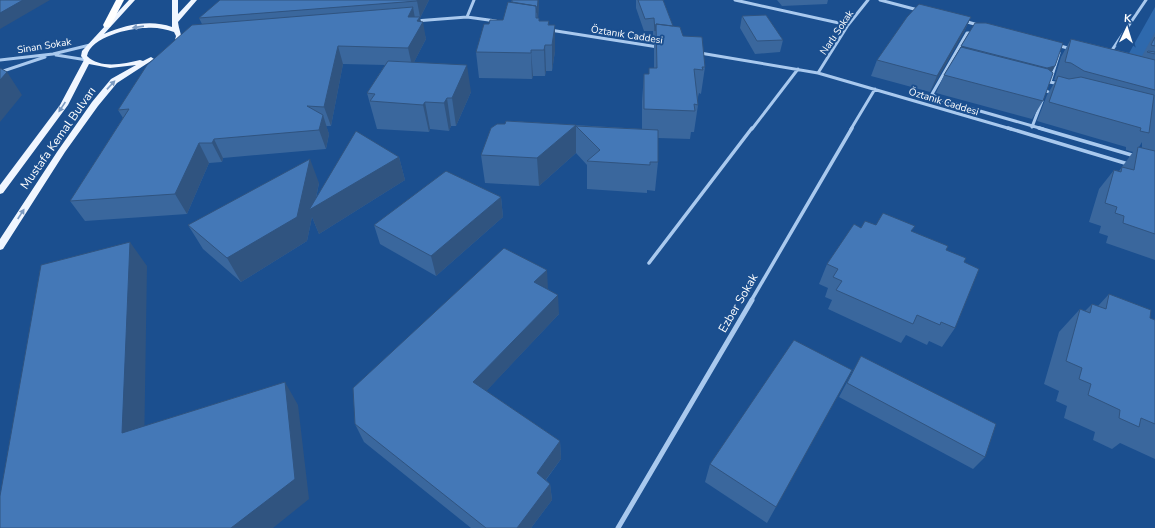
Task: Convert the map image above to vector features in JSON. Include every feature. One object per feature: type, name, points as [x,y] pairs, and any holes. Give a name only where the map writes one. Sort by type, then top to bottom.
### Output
[{"type":"highway","points":[[107,25],[120,0]]},
{"type":"main road","points":[[90,45],[107,25],[132,0]]},
{"type":"main road","points":[[175,0],[174,21],[176,31]]},
{"type":"main road","points":[[174,21],[194,0]]},
{"type":"main road","points":[[90,45],[99,38],[127,28],[157,26],[168,27],[176,31]]},
{"type":"main road","name":"Mustafa Kemal Bulvarı","points":[[0,247],[61,152],[95,104],[114,81],[181,41],[176,31]]},
{"type":"main road","name":"Mustafa Kemal Bulvarı","points":[[0,190],[64,105],[87,60],[84,56],[85,51],[90,45]]},
{"type":"main road","points":[[87,60],[94,64],[120,66],[158,56]]},
{"type":"street","points":[[467,16],[474,0]]},
{"type":"street","points":[[735,0],[848,25]]},
{"type":"street","name":"Narlı Sokak","points":[[818,73],[848,25],[868,0]]},
{"type":"street","points":[[880,0],[925,12]]},
{"type":"street","points":[[1106,58],[1146,0]]},
{"type":"street","points":[[412,22],[467,16],[498,22]]},
{"type":"street","points":[[963,21],[985,27]]},
{"type":"street","name":"Öztanık Caddesi","points":[[545,29],[664,48]]},
{"type":"street","points":[[980,33],[967,33],[932,94],[938,99],[1137,157],[1138,149]]},
{"type":"street","points":[[1053,44],[1076,50]]},
{"type":"street","name":"Sinan Sokak","points":[[0,60],[53,54],[90,45]]},
{"type":"street","points":[[1052,51],[1067,55]]},
{"type":"street","name":"Öztanık Caddesi","points":[[695,52],[798,68],[818,73],[875,88],[1133,166]]},
{"type":"street","points":[[1050,82],[1060,53]]},
{"type":"street","points":[[0,72],[53,54],[87,60]]},
{"type":"street","points":[[951,61],[959,63]]},
{"type":"street","points":[[649,263],[798,68]]},
{"type":"street","points":[[1040,85],[1042,83],[1050,82],[1064,86],[1067,88],[1068,92]]},
{"type":"street","points":[[1033,83],[1040,85],[1045,91],[1060,95],[1068,92],[1076,94]]},
{"type":"street","name":"Ezber Sokak","points":[[618,528],[875,88]]},
{"type":"street","points":[[1032,127],[1045,91]]},
{"type":"shaded area","points":[[1155,7],[1155,62],[1128,55]]},
{"type":"building","points":[[0,0],[23,0],[0,13]]},
{"type":"building","points":[[220,0],[417,0],[417,1],[199,18]]},
{"type":"building","points":[[512,0],[538,0],[537,13],[536,6],[512,2]]},
{"type":"building","points":[[638,0],[663,0],[673,26],[656,24],[655,31],[654,18],[645,19]]},
{"type":"building","points":[[508,2],[536,6],[536,18],[539,18],[539,21],[549,21],[548,25],[555,25],[552,45],[545,45],[544,50],[531,50],[531,53],[476,52],[484,24],[489,24],[490,20],[503,20]]},
{"type":"building","points":[[919,4],[971,17],[937,76],[877,60],[907,17]]},
{"type":"building","points":[[413,7],[408,17],[420,17],[417,21],[423,22],[408,48],[338,46],[324,107],[307,106],[323,115],[319,130],[214,139],[212,143],[199,143],[175,194],[70,201],[129,109],[118,110],[147,65],[192,25]]},
{"type":"building","points":[[766,15],[783,40],[757,41],[742,16]]},
{"type":"building","points":[[975,23],[986,23],[1063,43],[1055,66],[1047,68],[961,46]]},
{"type":"building","points":[[656,24],[680,27],[683,36],[702,37],[705,67],[702,67],[703,70],[694,69],[698,105],[694,104],[695,111],[644,109],[644,74],[649,74],[649,68],[657,68]]},
{"type":"building","points":[[1155,37],[1155,46],[1151,45]]},
{"type":"building","points":[[1071,39],[1155,60],[1155,90],[1084,71],[1071,63],[1065,62]]},
{"type":"building","points":[[961,47],[1048,69],[1053,73],[1043,101],[944,75]]},
{"type":"building","points":[[1147,52],[1155,52],[1155,54]]},
{"type":"building","points":[[388,61],[467,65],[452,98],[447,98],[444,103],[425,102],[423,105],[370,101],[375,94],[367,93]]},
{"type":"building","points":[[0,68],[7,72],[0,80]]},
{"type":"building","points":[[1058,76],[1069,79],[1081,77],[1154,95],[1149,133],[1140,131],[1141,128],[1049,102]]},
{"type":"building","points":[[506,121],[576,125],[537,158],[481,155],[491,128],[497,124],[505,124]]},
{"type":"building","points":[[576,126],[658,130],[658,162],[650,162],[650,165],[587,161],[600,150]]},
{"type":"building","points":[[356,131],[399,157],[309,210]]},
{"type":"building","points":[[1138,147],[1155,151],[1155,234],[1123,223],[1124,216],[1115,213],[1117,207],[1105,203],[1114,170],[1121,172],[1122,167],[1134,170]]},
{"type":"building","points":[[310,159],[297,217],[227,258],[188,225]]},
{"type":"building","points":[[446,171],[501,197],[431,256],[374,225]]},
{"type":"building","points":[[883,213],[915,226],[911,231],[948,246],[946,250],[966,258],[964,262],[979,269],[955,328],[941,322],[940,325],[917,315],[913,324],[836,290],[842,281],[833,277],[838,269],[827,264],[854,224],[861,228],[865,221],[876,225]]},
{"type":"building","points":[[130,242],[122,433],[285,382],[295,479],[231,528],[0,528],[0,496],[41,265]]},
{"type":"building","points":[[504,248],[547,270],[534,282],[558,295],[473,382],[560,441],[537,473],[550,484],[517,528],[486,528],[355,424],[353,388]]},
{"type":"building","points":[[1109,294],[1151,310],[1150,318],[1155,320],[1155,424],[1141,418],[1139,427],[1119,418],[1120,410],[1088,395],[1091,384],[1079,379],[1082,368],[1066,361],[1080,309],[1090,313],[1092,304],[1106,309]]},
{"type":"building","points":[[794,340],[852,370],[776,507],[710,464]]},
{"type":"building","points":[[861,356],[996,424],[985,457],[847,383]]}]
